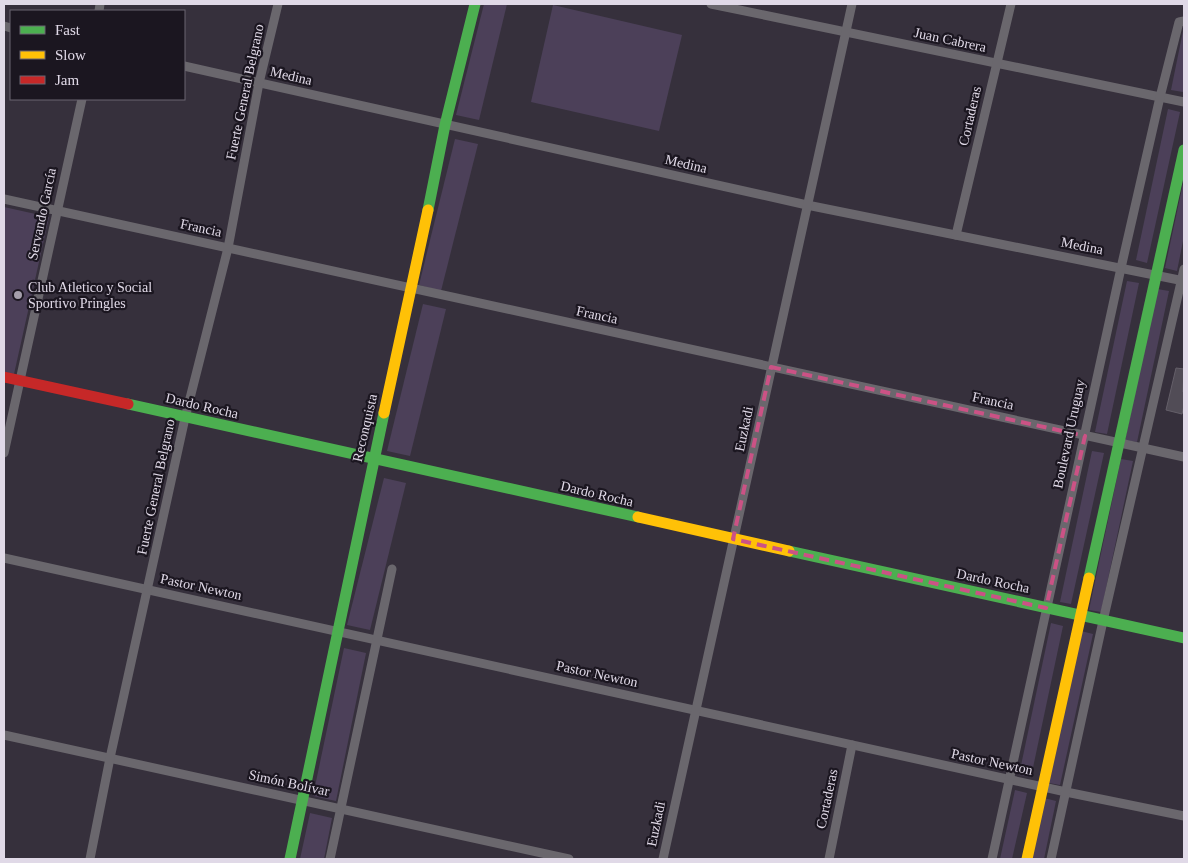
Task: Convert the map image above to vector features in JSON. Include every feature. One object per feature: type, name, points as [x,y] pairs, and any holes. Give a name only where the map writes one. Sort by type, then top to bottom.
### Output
[{"type":"street","name":"Fuerte General Belgrano","points":[[90,859],[110,758],[185,418],[228,248],[259,83],[278,4]]},
{"type":"street","name":"Reconquista","points":[[290,859],[336,631],[412,288],[445,125],[475,4]]},
{"type":"street","name":"Juan Cabrera","points":[[711,4],[1184,102]]},
{"type":"street","name":"Euzkadi","points":[[663,859],[852,4]]},
{"type":"street","name":"Cortaderas","points":[[956,235],[1011,4]]},
{"type":"street","name":"Boulevard Uruguay","points":[[992,859],[1160,97],[1179,22],[1184,21]]},
{"type":"street","name":"Medina","points":[[185,66],[807,205],[1183,280]]},
{"type":"street","name":"Servando García","points":[[4,453],[82,100]]},
{"type":"street","points":[[1027,859],[1184,150]]},
{"type":"street","name":"Francia","points":[[4,199],[1184,457]]},
{"type":"street","points":[[1050,859],[1184,269]]},
{"type":"street","name":"Dardo Rocha","points":[[4,377],[1184,638]]},
{"type":"street","name":"Pastor Newton","points":[[4,558],[1009,780],[1184,816]]},
{"type":"street","points":[[330,859],[392,569]]},
{"type":"street","name":"Simón Bolívar","points":[[4,734],[569,859]]},
{"type":"street","name":"Cortaderas","points":[[828,859],[852,745]]},
{"type":"highlighted area","points":[[771,367],[1085,436],[1046,608],[733,539]]},
{"type":"shaded area","points":[[484,4],[507,4],[479,120],[456,115]]},
{"type":"shaded area","points":[[553,5],[682,35],[659,131],[531,102]]},
{"type":"shaded area","points":[[1184,26],[1184,85],[1183,92],[1171,90]]},
{"type":"shaded area","points":[[1168,109],[1180,112],[1147,263],[1136,260]]},
{"type":"shaded area","points":[[455,139],[478,144],[441,291],[419,285]]},
{"type":"shaded area","points":[[1184,179],[1184,236],[1177,271],[1165,268]]},
{"type":"shaded area","name":"Club Atletico y Social Sportivo Pringles","points":[[4,207],[49,217],[14,374],[4,372]]},
{"type":"shaded area","points":[[1127,281],[1139,283],[1107,434],[1095,432]]},
{"type":"shaded area","points":[[1157,289],[1169,291],[1137,442],[1125,440]]},
{"type":"shaded area","points":[[423,304],[446,309],[410,456],[387,451]]},
{"type":"shaded area","points":[[1092,451],[1104,453],[1071,604],[1060,602]]},
{"type":"shaded area","points":[[1121,459],[1133,461],[1101,612],[1089,610]]},
{"type":"shaded area","points":[[384,478],[406,483],[370,630],[347,625]]},
{"type":"shaded area","points":[[1051,623],[1063,626],[1031,777],[1019,775]]},
{"type":"shaded area","points":[[1081,631],[1093,634],[1060,785],[1049,783]]},
{"type":"shaded area","points":[[344,648],[366,653],[336,801],[313,796]]},
{"type":"shaded area","points":[[1015,790],[1027,793],[1012,859],[1000,859]]},
{"type":"shaded area","points":[[1044,798],[1056,801],[1044,859],[1031,859]]},
{"type":"shaded area","points":[[310,813],[332,818],[324,859],[300,859]]},
{"type":"building","points":[[1176,368],[1184,369],[1184,406],[1182,414],[1166,410]]},
{"type":"traffic: fast","points":[[428,210],[445,125],[475,4]]},
{"type":"traffic: fast","points":[[1089,578],[1184,150]]},
{"type":"traffic: fast","points":[[128,404],[638,517]]},
{"type":"traffic: fast","points":[[290,859],[384,413]]},
{"type":"traffic: fast","points":[[789,551],[1184,638]]},
{"type":"traffic: slow","points":[[384,413],[428,210]]},
{"type":"traffic: slow","points":[[638,517],[789,551]]},
{"type":"traffic: slow","points":[[1027,859],[1089,578]]},
{"type":"traffic: jam","points":[[4,377],[128,404]]},
{"type":"place","name":"Club Atletico y Social Sportivo Pringles","points":[[18,295]]}]
